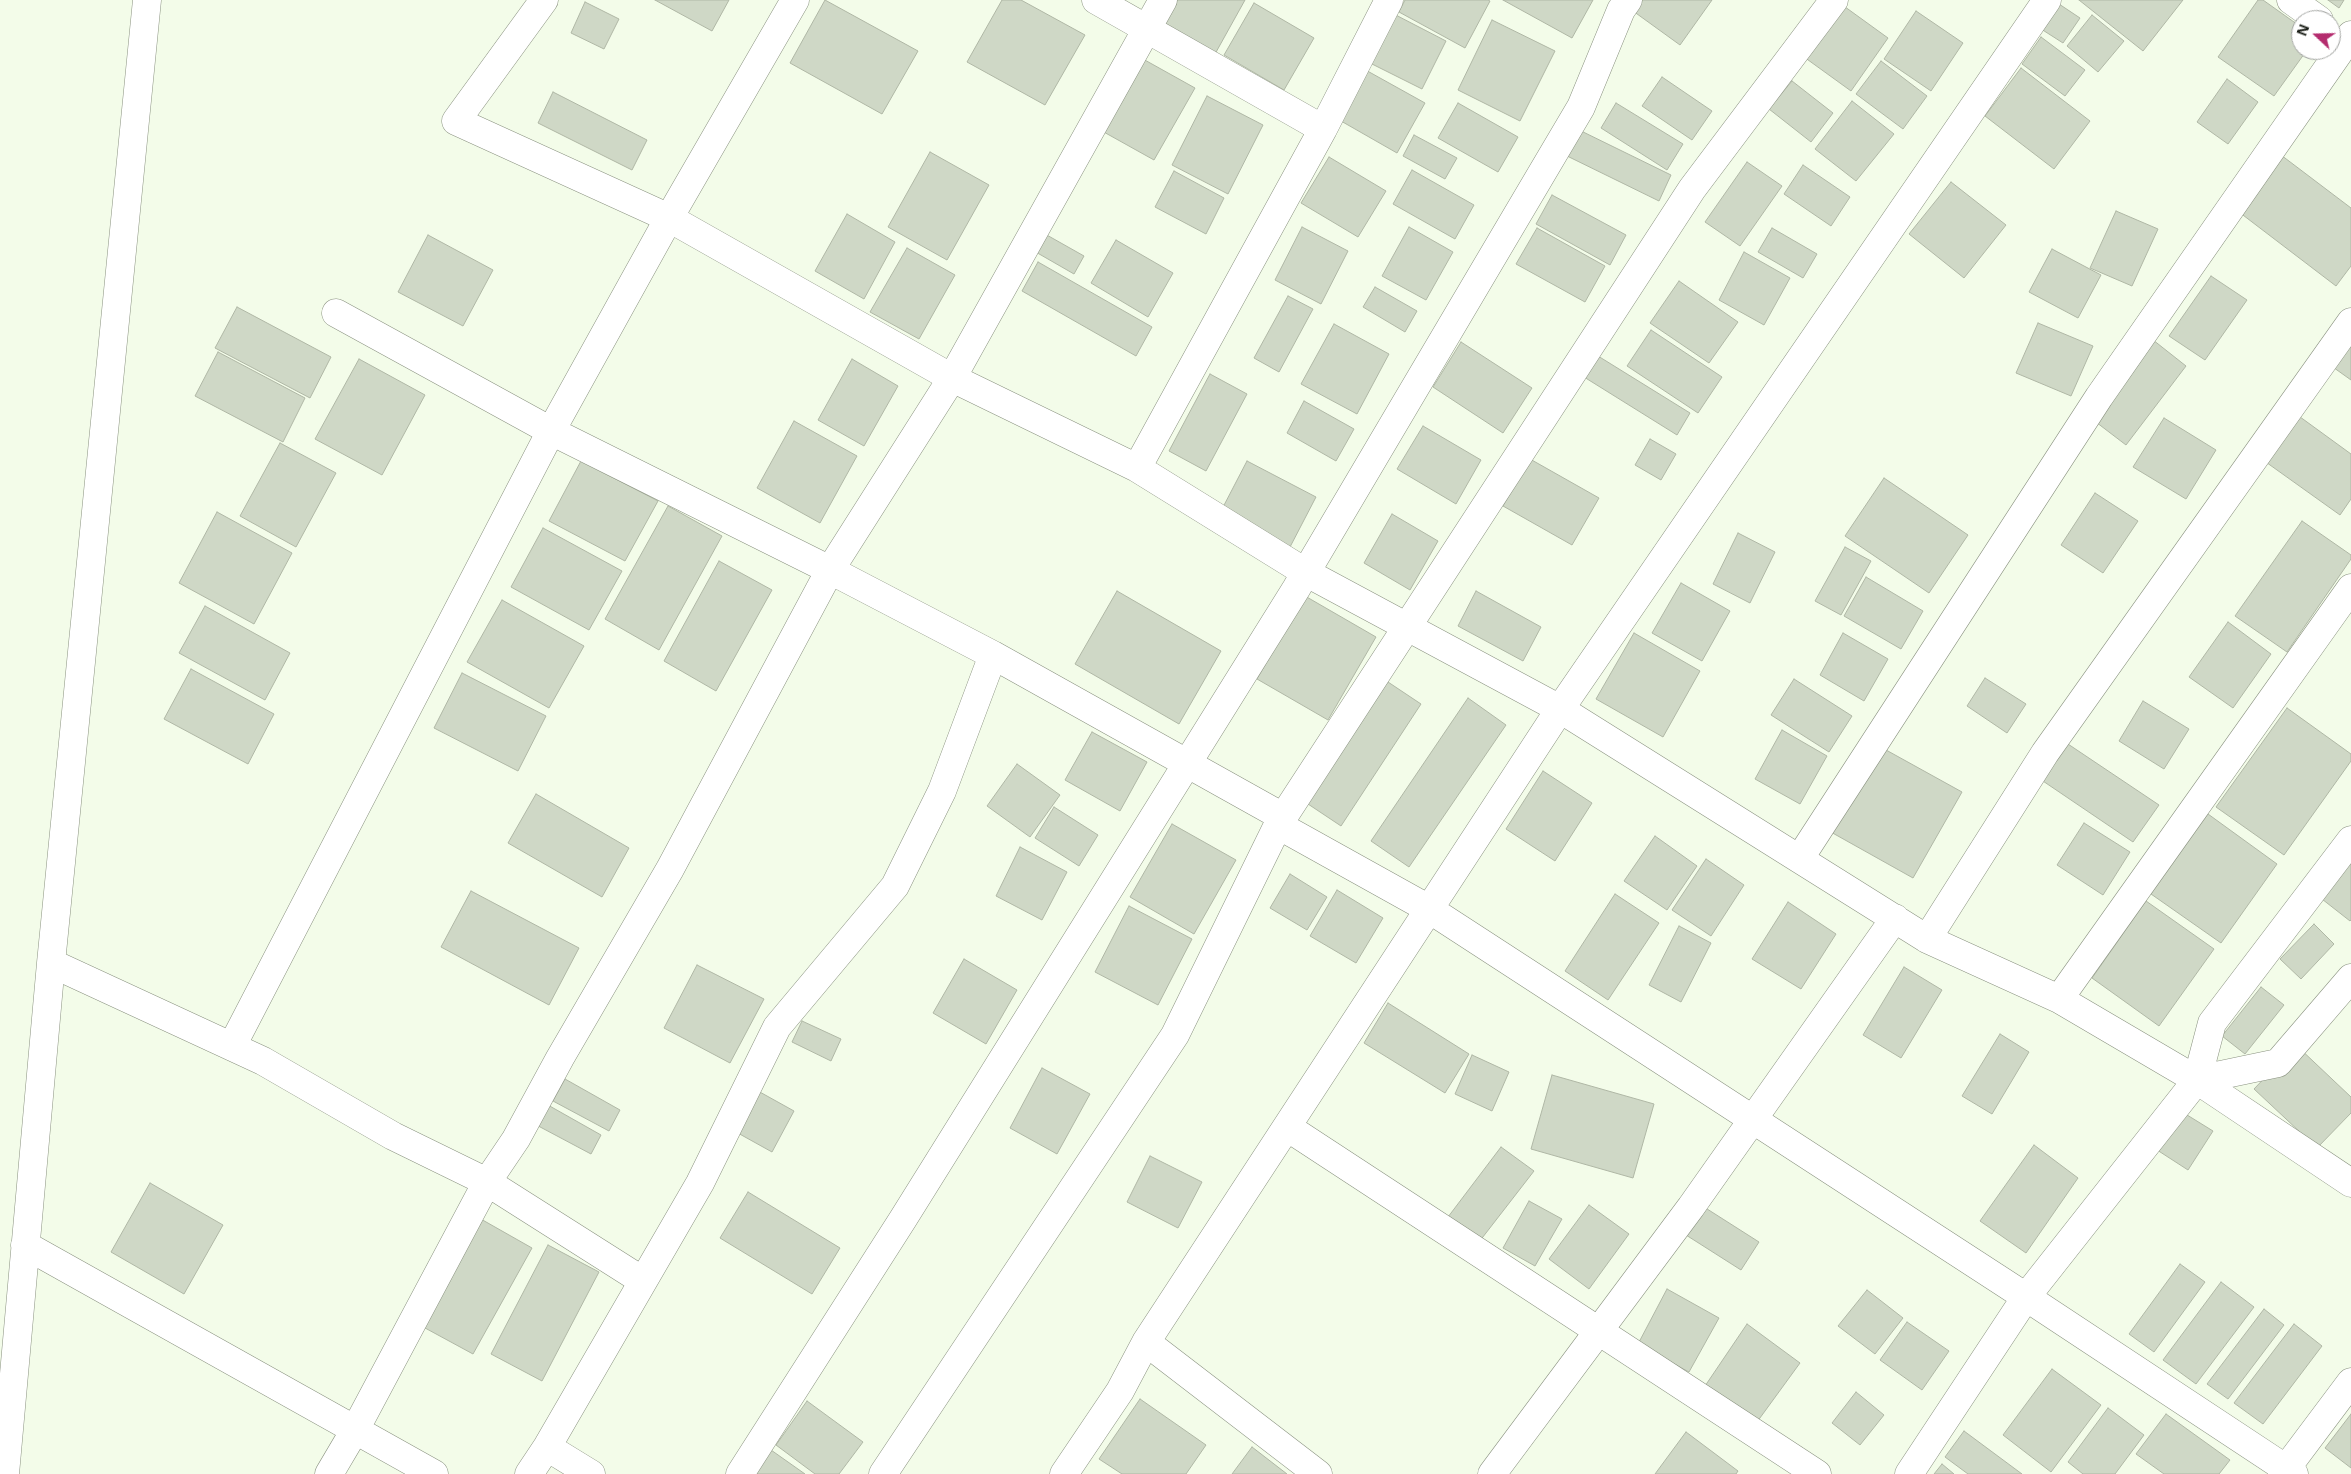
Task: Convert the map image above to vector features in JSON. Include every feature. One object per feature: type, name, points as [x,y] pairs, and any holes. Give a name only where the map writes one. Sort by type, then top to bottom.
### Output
[{"type":"street","points":[[5,1474],[51,963],[147,0]]},
{"type":"street","points":[[544,0],[456,121],[669,218],[952,378],[1137,468],[1305,572],[1560,708],[1927,939],[2059,999],[2197,1080],[2350,1179]]},
{"type":"street","points":[[232,1046],[551,431],[669,218],[795,0]]},
{"type":"street","points":[[1096,0],[1323,129]]},
{"type":"street","points":[[329,1474],[355,1430],[487,1182],[516,1139],[560,1058],[670,869],[830,570],[952,378],[1162,0]]},
{"type":"street","points":[[1137,468],[1323,129],[1389,0]]},
{"type":"street","points":[[740,1474],[903,1219],[1305,572],[1581,107],[1628,0]]},
{"type":"street","points":[[883,1474],[1175,1036],[1281,821],[1692,189],[1834,0]]},
{"type":"street","points":[[1064,1474],[1120,1391],[1146,1342],[1560,708],[2047,0]]},
{"type":"street","points":[[2291,0],[2305,10]]},
{"type":"street","points":[[1800,858],[2099,397],[2345,37]]},
{"type":"street","points":[[336,313],[551,431],[830,570],[993,655],[1186,764],[1429,909],[2026,1297],[2287,1472],[2351,1382]]},
{"type":"street","points":[[1927,939],[2044,753],[2351,322]]},
{"type":"street","points":[[2059,999],[2351,588]]},
{"type":"street","points":[[529,1474],[547,1447],[700,1183],[777,1028],[896,886],[942,791],[993,655]]},
{"type":"street","points":[[1909,1474],[2026,1297],[2197,1080],[2212,1023],[2351,840]]},
{"type":"street","points":[[1492,1474],[1753,1119],[1895,918]]},
{"type":"street","points":[[51,963],[263,1061],[393,1136],[487,1182],[643,1281]]},
{"type":"street","points":[[2197,1080],[2278,1063],[2351,978]]},
{"type":"street","points":[[1286,1127],[1817,1474]]},
{"type":"street","points":[[25,1245],[434,1474]]},
{"type":"street","points":[[1146,1342],[1318,1474]]},
{"type":"street","points":[[547,1447],[591,1474]]},
{"type":"building","points":[[655,0],[729,0],[712,31]]},
{"type":"building","points":[[825,0],[918,51],[882,114],[790,63]]},
{"type":"building","points":[[1002,0],[1021,0],[1085,35],[1045,105],[967,62]]},
{"type":"building","points":[[1175,0],[1245,0],[1215,54],[1162,24]]},
{"type":"building","points":[[1405,0],[1490,1],[1465,48],[1399,12]]},
{"type":"building","points":[[1503,0],[1593,0],[1572,38]]},
{"type":"building","points":[[1641,0],[1712,0],[1680,45],[1633,11]]},
{"type":"building","points":[[2079,0],[2183,0],[2143,51]]},
{"type":"building","points":[[2258,0],[2263,0],[2291,20],[2291,60],[2300,60],[2274,96],[2218,57]]},
{"type":"building","points":[[2328,0],[2344,0],[2339,8]]},
{"type":"building","points":[[585,2],[619,19],[604,49],[571,33]]},
{"type":"building","points":[[2056,2],[2080,18],[2063,43],[2038,27]]},
{"type":"building","points":[[1254,3],[1314,38],[1284,90],[1224,55]]},
{"type":"building","points":[[1841,4],[1888,38],[1851,91],[1804,57]]},
{"type":"building","points":[[1388,11],[1446,41],[1422,89],[1364,60]]},
{"type":"building","points":[[1916,11],[1963,43],[1931,91],[1884,59]]},
{"type":"building","points":[[2092,15],[2124,41],[2098,72],[2067,46]]},
{"type":"building","points":[[1492,20],[1555,51],[1520,121],[1458,90]]},
{"type":"building","points":[[2041,37],[2085,70],[2065,96],[2022,64]]},
{"type":"building","points":[[1134,54],[1195,88],[1154,160],[1093,126]]},
{"type":"building","points":[[1881,61],[1927,96],[1903,129],[1856,94]]},
{"type":"building","points":[[1362,68],[1425,103],[1397,153],[1334,117]]},
{"type":"building","points":[[2021,68],[2090,121],[2054,169],[1985,116]]},
{"type":"building","points":[[1662,77],[1712,111],[1692,140],[1642,106]]},
{"type":"building","points":[[2227,79],[2258,102],[2228,144],[2197,122]]},
{"type":"building","points":[[1792,81],[1833,113],[1811,142],[1769,109]]},
{"type":"building","points":[[553,92],[647,140],[632,170],[538,123]]},
{"type":"building","points":[[1207,96],[1263,125],[1228,194],[1172,165]]},
{"type":"building","points":[[1852,101],[1894,134],[1856,181],[1815,149]]},
{"type":"building","points":[[1458,103],[1518,137],[1498,172],[1438,138]]},
{"type":"building","points":[[1616,103],[1683,144],[1667,170],[1601,128]]},
{"type":"building","points":[[1575,128],[1671,175],[1659,201],[1563,154]]},
{"type":"building","points":[[1414,135],[1457,158],[1445,179],[1403,156]]},
{"type":"building","points":[[930,152],[989,185],[947,260],[888,227]]},
{"type":"building","points":[[2277,152],[2351,208],[2351,266],[2336,286],[2235,209]]},
{"type":"building","points":[[1329,157],[1386,191],[1358,237],[1301,203]]},
{"type":"building","points":[[1747,162],[1782,186],[1740,246],[1705,222]]},
{"type":"building","points":[[1803,165],[1850,197],[1831,226],[1784,194]]},
{"type":"building","points":[[1412,170],[1474,205],[1455,239],[1393,204]]},
{"type":"building","points":[[1174,171],[1224,198],[1206,234],[1155,207]]},
{"type":"building","points":[[1951,182],[2006,225],[1964,278],[1909,234]]},
{"type":"building","points":[[1552,195],[1626,235],[1610,265],[1536,224]]},
{"type":"building","points":[[2116,211],[2158,229],[2132,286],[2090,268]]},
{"type":"building","points":[[847,214],[895,242],[864,299],[815,271]]},
{"type":"building","points":[[1302,227],[1348,251],[1321,304],[1275,280]]},
{"type":"building","points":[[1409,227],[1453,252],[1426,300],[1382,276]]},
{"type":"building","points":[[1537,228],[1605,266],[1585,302],[1516,264]]},
{"type":"building","points":[[1772,228],[1817,254],[1803,278],[1758,252]]},
{"type":"building","points":[[1045,234],[1084,256],[1074,274],[1034,251]]},
{"type":"building","points":[[428,235],[493,270],[463,326],[398,292]]},
{"type":"building","points":[[1116,240],[1173,273],[1148,317],[1091,283]]},
{"type":"building","points":[[907,248],[955,275],[919,339],[870,312]]},
{"type":"building","points":[[2052,249],[2101,275],[2078,318],[2029,292]]},
{"type":"building","points":[[1744,252],[1790,278],[1764,325],[1719,300]]},
{"type":"building","points":[[1038,262],[1152,327],[1136,356],[1022,291]]},
{"type":"building","points":[[2211,276],[2247,300],[2205,360],[2169,336]]},
{"type":"building","points":[[1679,281],[1738,322],[1709,363],[1650,323]]},
{"type":"building","points":[[1375,287],[1417,311],[1405,332],[1363,307]]},
{"type":"building","points":[[1288,296],[1313,309],[1279,372],[1254,358]]},
{"type":"building","points":[[237,307],[331,357],[310,398],[215,348]]},
{"type":"building","points":[[2038,323],[2093,346],[2071,396],[2016,373]]},
{"type":"building","points":[[1334,324],[1389,354],[1357,414],[1301,384]]},
{"type":"building","points":[[1651,330],[1722,377],[1698,413],[1627,366]]},
{"type":"building","points":[[2148,336],[2186,366],[2126,445],[2088,416]]},
{"type":"building","points":[[2351,336],[2351,380],[2330,365]]},
{"type":"building","points":[[1461,342],[1532,388],[1503,433],[1433,387]]},
{"type":"building","points":[[218,352],[305,398],[283,442],[195,396]]},
{"type":"building","points":[[1598,356],[1690,413],[1677,435],[1584,377]]},
{"type":"building","points":[[359,359],[425,395],[382,475],[315,439]]},
{"type":"building","points":[[852,359],[898,386],[864,446],[818,420]]},
{"type":"building","points":[[1210,374],[1247,394],[1206,471],[1169,451]]},
{"type":"building","points":[[1304,401],[1354,429],[1336,461],[1287,433]]},
{"type":"building","points":[[2296,414],[2351,454],[2351,499],[2340,515],[2263,460]]},
{"type":"building","points":[[2164,418],[2216,450],[2186,499],[2133,467]]},
{"type":"building","points":[[794,421],[857,456],[820,523],[757,488]]},
{"type":"building","points":[[1423,426],[1481,460],[1456,504],[1397,469]]},
{"type":"building","points":[[1650,439],[1676,454],[1661,480],[1635,465]]},
{"type":"building","points":[[280,443],[336,473],[296,547],[240,516]]},
{"type":"building","points":[[1530,459],[1599,498],[1572,545],[1503,506]]},
{"type":"building","points":[[581,461],[658,501],[625,561],[549,521]]},
{"type":"building","points":[[1247,461],[1316,497],[1290,547],[1221,511]]},
{"type":"building","points":[[1884,478],[1968,535],[1929,593],[1845,536]]},
{"type":"building","points":[[2095,493],[2138,521],[2103,573],[2061,545]]},
{"type":"building","points":[[668,506],[722,536],[659,650],[605,619]]},
{"type":"building","points":[[217,512],[292,553],[254,624],[179,583]]},
{"type":"building","points":[[1392,514],[1438,541],[1410,590],[1364,563]]},
{"type":"building","points":[[2302,521],[2351,555],[2351,559],[2287,652],[2235,616]]},
{"type":"building","points":[[543,528],[622,571],[589,630],[511,587]]},
{"type":"building","points":[[1738,533],[1775,552],[1750,603],[1713,584]]},
{"type":"building","points":[[1845,547],[1871,561],[1841,615],[1815,601]]},
{"type":"building","points":[[719,561],[772,590],[716,691],[664,661]]},
{"type":"building","points":[[1866,577],[1923,611],[1901,649],[1844,616]]},
{"type":"building","points":[[1681,583],[1730,611],[1702,661],[1652,633]]},
{"type":"building","points":[[1117,591],[1221,651],[1179,724],[1075,664]]},
{"type":"building","points":[[1476,591],[1541,627],[1523,661],[1458,626]]},
{"type":"building","points":[[1305,596],[1376,637],[1328,720],[1257,679]]},
{"type":"building","points":[[502,600],[584,646],[549,708],[467,662]]},
{"type":"building","points":[[205,606],[290,653],[265,700],[179,653]]},
{"type":"building","points":[[2228,622],[2271,654],[2233,708],[2189,677]]},
{"type":"building","points":[[1634,633],[1700,671],[1663,737],[1596,699]]},
{"type":"building","points":[[1843,633],[1888,659],[1864,701],[1820,675]]},
{"type":"building","points":[[191,669],[274,714],[248,764],[164,719]]},
{"type":"building","points":[[462,673],[546,716],[518,771],[434,728]]},
{"type":"building","points":[[1985,678],[2026,704],[2007,733],[1967,706]]},
{"type":"building","points":[[1794,679],[1852,716],[1829,752],[1771,715]]},
{"type":"building","points":[[1385,680],[1421,704],[1341,826],[1305,802]]},
{"type":"building","points":[[1468,698],[1506,725],[1409,867],[1371,841]]},
{"type":"building","points":[[2143,701],[2189,729],[2164,769],[2119,741]]},
{"type":"building","points":[[2287,708],[2351,754],[2351,761],[2284,855],[2216,807]]},
{"type":"building","points":[[1782,730],[1827,756],[1800,804],[1755,779]]},
{"type":"building","points":[[1092,732],[1147,762],[1120,811],[1065,780]]},
{"type":"building","points":[[2062,740],[2159,805],[2133,842],[2037,777]]},
{"type":"building","points":[[1877,745],[1962,792],[1913,878],[1829,831]]},
{"type":"building","points":[[1017,764],[1060,795],[1030,837],[987,806]]},
{"type":"building","points":[[1543,771],[1592,803],[1555,861],[1506,829]]},
{"type":"building","points":[[536,794],[629,848],[602,897],[508,843]]},
{"type":"building","points":[[1054,807],[1098,835],[1079,866],[1035,838]]},
{"type":"building","points":[[2208,814],[2277,864],[2221,943],[2151,894]]},
{"type":"building","points":[[2084,823],[2130,852],[2103,895],[2057,865]]},
{"type":"building","points":[[1172,824],[1236,860],[1194,934],[1130,897]]},
{"type":"building","points":[[1655,836],[1697,866],[1667,910],[1624,881]]},
{"type":"building","points":[[2351,845],[2351,920],[2350,921],[2313,892]]},
{"type":"building","points":[[1020,847],[1067,872],[1042,920],[996,896]]},
{"type":"building","points":[[1706,859],[1744,885],[1711,936],[1672,910]]},
{"type":"building","points":[[1290,874],[1327,897],[1307,930],[1270,908]]},
{"type":"building","points":[[1337,890],[1383,918],[1356,963],[1310,936]]},
{"type":"building","points":[[471,891],[579,948],[549,1005],[441,947]]},
{"type":"building","points":[[1615,894],[1659,923],[1608,1000],[1565,971]]},
{"type":"building","points":[[2146,901],[2214,949],[2159,1026],[2092,978]]},
{"type":"building","points":[[1788,902],[1836,934],[1801,989],[1752,959]]},
{"type":"building","points":[[1129,906],[1192,939],[1158,1005],[1095,972]]},
{"type":"building","points":[[2314,924],[2334,944],[2301,979],[2280,959]]},
{"type":"building","points":[[1679,926],[1711,943],[1681,1002],[1649,985]]},
{"type":"building","points":[[964,959],[1017,990],[986,1044],[933,1013]]},
{"type":"building","points":[[697,965],[764,999],[730,1063],[664,1028]]},
{"type":"building","points":[[1904,967],[1942,990],[1901,1058],[1863,1035]]},
{"type":"building","points":[[2261,987],[2284,1005],[2245,1054],[2222,1036]]},
{"type":"building","points":[[1388,1003],[1469,1054],[1445,1093],[1364,1043]]},
{"type":"building","points":[[802,1021],[841,1039],[831,1061],[792,1042]]},
{"type":"building","points":[[2000,1034],[2029,1052],[1992,1114],[1962,1096]]},
{"type":"building","points":[[2296,1045],[2351,1097],[2351,1113],[2317,1148],[2254,1089]]},
{"type":"building","points":[[1472,1055],[1509,1072],[1492,1111],[1455,1094]]},
{"type":"building","points":[[1042,1068],[1090,1094],[1057,1154],[1010,1128]]},
{"type":"building","points":[[1552,1075],[1654,1104],[1633,1178],[1531,1149]]},
{"type":"building","points":[[565,1079],[620,1110],[609,1131],[553,1101]]},
{"type":"building","points":[[758,1091],[794,1111],[772,1152],[736,1132]]},
{"type":"building","points":[[539,1100],[601,1135],[591,1154],[527,1120]]},
{"type":"building","points":[[2179,1110],[2213,1131],[2188,1170],[2154,1148]]},
{"type":"building","points":[[2034,1145],[2078,1178],[2026,1253],[1980,1221]]},
{"type":"building","points":[[1501,1147],[1534,1171],[1479,1242],[1448,1217]]},
{"type":"building","points":[[1150,1156],[1202,1182],[1178,1228],[1127,1202]]},
{"type":"building","points":[[150,1183],[223,1225],[184,1294],[111,1252]]},
{"type":"building","points":[[748,1192],[840,1248],[812,1294],[720,1238]]},
{"type":"building","points":[[1529,1201],[1562,1219],[1535,1266],[1503,1248]]},
{"type":"building","points":[[1589,1205],[1629,1234],[1589,1289],[1549,1259]]},
{"type":"building","points":[[1704,1207],[1759,1242],[1741,1270],[1686,1235]]},
{"type":"building","points":[[472,1214],[532,1248],[473,1354],[414,1322]]},
{"type":"building","points":[[548,1245],[599,1272],[542,1381],[491,1354]]},
{"type":"building","points":[[2180,1264],[2205,1282],[2154,1352],[2129,1334]]},
{"type":"building","points":[[2221,1282],[2254,1307],[2196,1384],[2163,1360]]},
{"type":"building","points":[[1667,1289],[1719,1318],[1689,1372],[1638,1344]]},
{"type":"building","points":[[1867,1290],[1903,1318],[1875,1354],[1838,1326]]},
{"type":"building","points":[[2264,1309],[2284,1325],[2228,1399],[2207,1384]]},
{"type":"building","points":[[1907,1322],[1949,1351],[1922,1390],[1880,1360]]},
{"type":"building","points":[[1747,1324],[1800,1363],[1757,1422],[1705,1386]]},
{"type":"building","points":[[2294,1324],[2322,1346],[2263,1424],[2234,1403]]},
{"type":"building","points":[[2052,1369],[2101,1405],[2051,1472],[2003,1435]]},
{"type":"building","points":[[1856,1392],[1884,1415],[1860,1445],[1832,1423]]},
{"type":"building","points":[[1140,1399],[1206,1445],[1186,1474],[1122,1474],[1099,1459]]},
{"type":"building","points":[[807,1401],[863,1442],[839,1474],[815,1474],[776,1445]]},
{"type":"building","points":[[2108,1408],[2144,1435],[2115,1474],[2083,1474],[2068,1462]]},
{"type":"building","points":[[2166,1414],[2230,1460],[2219,1474],[2164,1474],[2136,1454]]},
{"type":"building","points":[[2351,1414],[2351,1468],[2325,1448]]},
{"type":"building","points":[[1964,1431],[2022,1474],[1968,1474],[1945,1457]]},
{"type":"building","points":[[1686,1432],[1738,1471],[1736,1474],[1655,1474]]},
{"type":"building","points":[[1252,1447],[1287,1474],[1232,1474]]},
{"type":"building","points":[[771,1450],[805,1474],[754,1474]]},
{"type":"building","points":[[1942,1464],[1954,1474],[1934,1474]]}]
